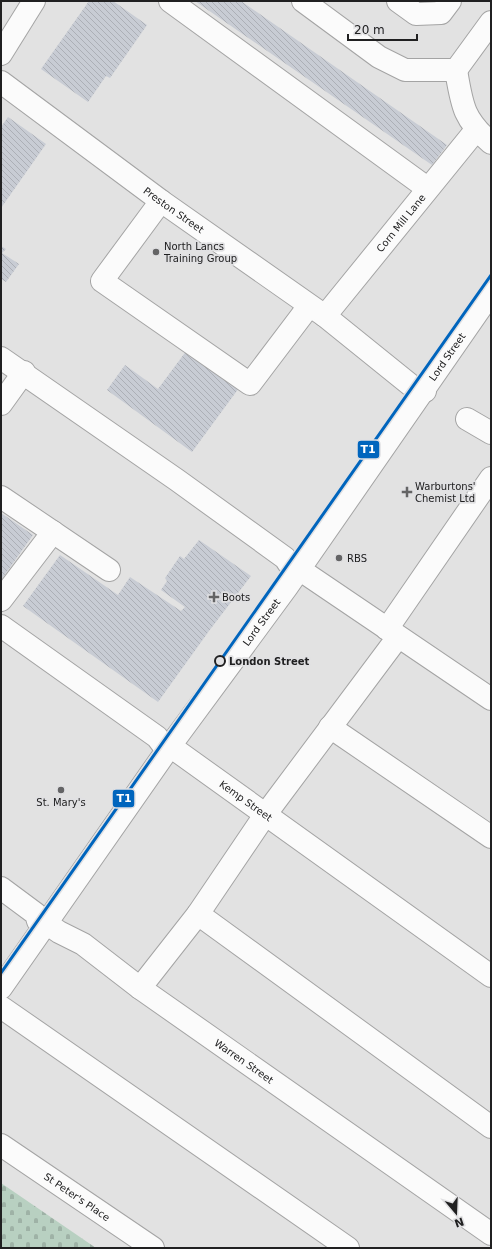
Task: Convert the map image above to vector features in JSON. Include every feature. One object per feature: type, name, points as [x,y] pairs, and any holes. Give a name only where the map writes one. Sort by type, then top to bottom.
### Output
[{"type":"main road","points":[[1,54],[34,1]]},
{"type":"main road","points":[[170,1],[427,188]]},
{"type":"main road","points":[[302,1],[379,57],[405,70],[456,70]]},
{"type":"main road","points":[[398,1],[416,14],[441,13],[450,1]]},
{"type":"main road","points":[[483,136],[462,107],[456,70],[491,22]]},
{"type":"main road","name":"Preston Street","points":[[1,82],[161,201],[317,311],[413,387],[424,391]]},
{"type":"main road","name":"Corn Mill Lane","points":[[161,201],[102,281],[250,384],[427,188],[483,136]]},
{"type":"main road","name":"Lord Street","points":[[1,988],[170,746],[299,569],[491,293]]},
{"type":"main road","points":[[1,358],[24,372],[221,512],[285,558],[289,564],[299,569],[491,699]]},
{"type":"main road","points":[[1,404],[24,372]]},
{"type":"main road","points":[[467,419],[491,433]]},
{"type":"main road","points":[[140,988],[198,914],[265,815],[330,727],[491,478]]},
{"type":"main road","points":[[1,498],[109,570]]},
{"type":"main road","points":[[1,600],[52,532]]},
{"type":"main road","name":"Kemp Street","points":[[1,626],[157,737],[163,745],[170,746],[491,976]]},
{"type":"main road","points":[[330,727],[491,837]]},
{"type":"main road","name":"Warren Street","points":[[1,888],[36,914],[38,920],[83,944],[140,988],[491,1234]]},
{"type":"main road","points":[[198,914],[491,1127]]},
{"type":"main road","points":[[1,1007],[348,1248]]},
{"type":"main road","name":"St Peter's Place","points":[[1,1145],[153,1248]]},
{"type":"main road","points":[[482,1248],[491,1238]]},
{"type":"green space","points":[[1,1183],[96,1248],[1,1248]]},
{"type":"building","points":[[89,1],[113,1],[147,25],[110,78],[106,76],[88,102],[41,69]]},
{"type":"building","points":[[195,1],[241,1],[447,145],[432,165]]},
{"type":"building","points":[[8,117],[46,144],[1,208],[1,127]]},
{"type":"building","points":[[1,246],[6,249],[2,253],[19,264],[6,282],[1,279]]},
{"type":"building","points":[[187,350],[239,388],[192,452],[107,390],[125,365],[158,389]]},
{"type":"building","points":[[1,513],[33,535],[1,580]]},
{"type":"building","points":[[199,540],[251,576],[158,702],[23,606],[60,555],[118,595],[130,577],[181,611],[185,607],[161,590],[167,581],[165,578],[180,556],[184,559]]},
{"type":"transit line","name":"T1","points":[[1,973],[491,275]]},
{"type":"place","name":"North Lancs Training Group","points":[[156,252]]},
{"type":"place","name":"Warburtons' Chemist Ltd","points":[[407,492]]},
{"type":"place","name":"RBS","points":[[339,558]]},
{"type":"place","name":"Boots","points":[[214,597]]},
{"type":"place","name":"London Street","points":[[220,661]]},
{"type":"place","name":"St. Mary's","points":[[61,790]]}]
